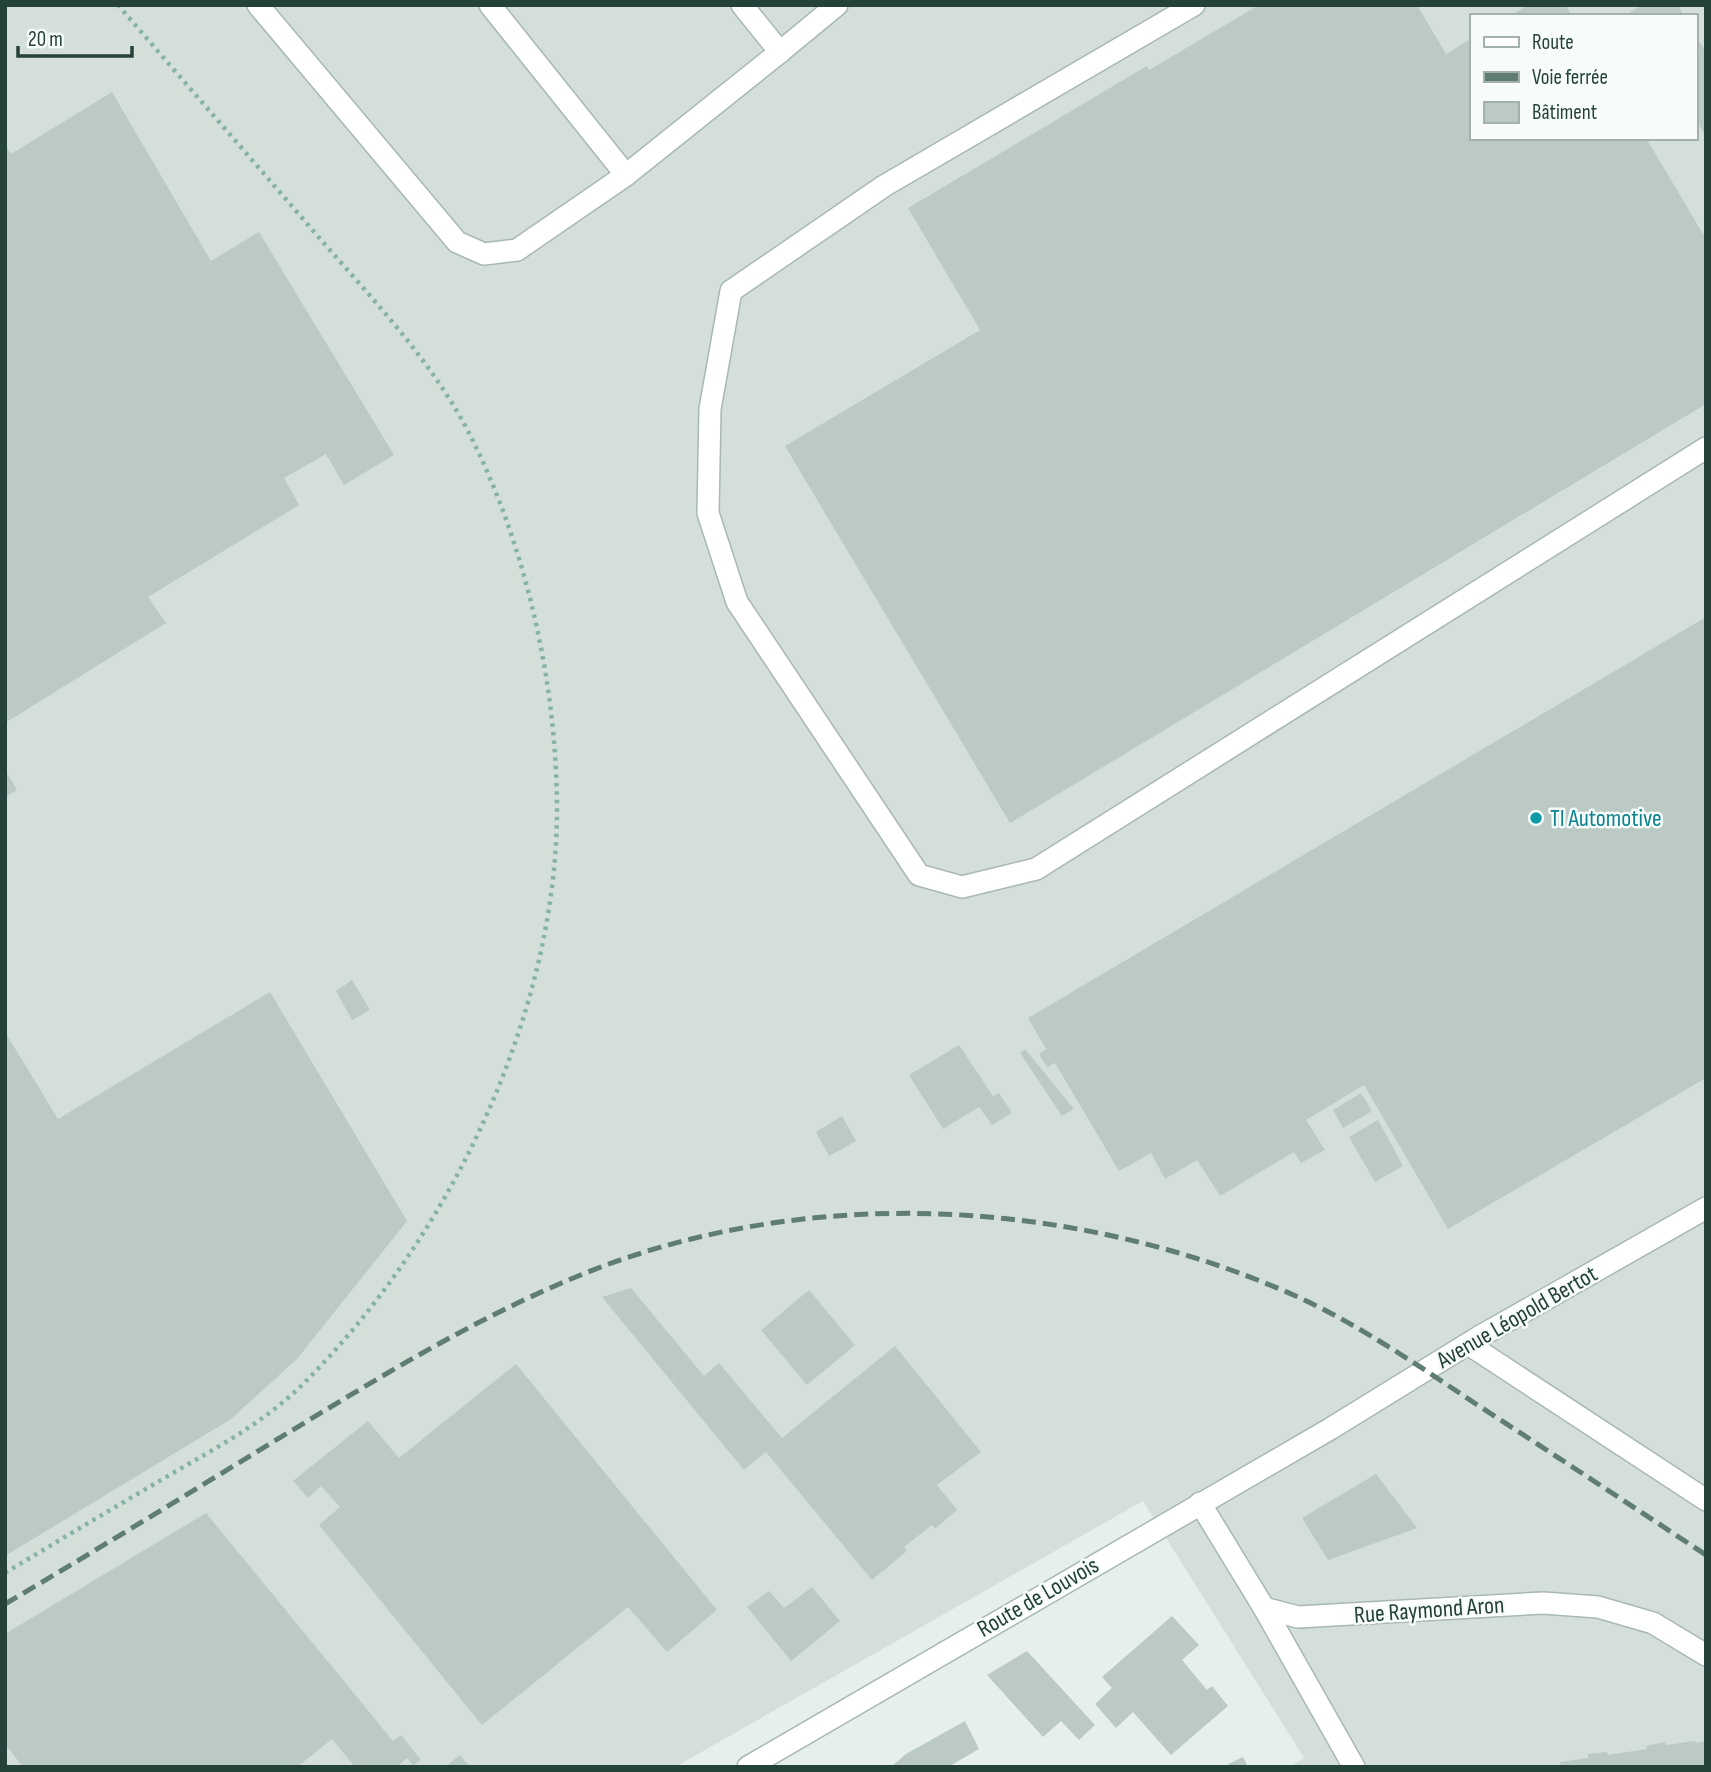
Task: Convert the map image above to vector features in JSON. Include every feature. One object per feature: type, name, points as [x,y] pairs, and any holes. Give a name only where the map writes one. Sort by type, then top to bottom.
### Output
[{"type":"street","points":[[258,5],[457,242],[484,254],[517,250],[626,175],[837,5]]},
{"type":"street","points":[[490,5],[626,175]]},
{"type":"street","points":[[742,5],[780,52]]},
{"type":"street","points":[[1195,5],[884,186],[731,291],[710,409],[708,513],[737,602],[919,875],[962,887],[1036,869],[1706,448]]},
{"type":"street","name":"Avenue Léopold Bertot","points":[[1330,1429],[1468,1344],[1706,1208]]},
{"type":"street","points":[[1468,1344],[1706,1500]]},
{"type":"street","name":"Route de Louvois","points":[[748,1767],[1330,1429]]},
{"type":"street","points":[[1200,1503],[1264,1608],[1354,1767]]},
{"type":"street","name":"Rue Raymond Aron","points":[[1264,1608],[1298,1618],[1544,1603],[1598,1607],[1653,1623],[1706,1655]]},
{"type":"path","points":[[5,1573],[251,1427],[300,1388],[356,1325],[403,1266],[452,1186],[490,1109],[515,1040],[537,960],[551,889],[556,825],[552,732],[528,597],[505,519],[473,441],[436,380],[381,309],[118,5]]},
{"type":"shaded area","points":[[5,5],[1706,5],[1706,1767],[1289,1767],[1304,1758],[1143,1501],[675,1767],[5,1767]]},
{"type":"building","points":[[1259,5],[1417,5],[1446,54],[1470,40],[1470,140],[1647,140],[1706,239],[1706,404],[1010,823],[785,446],[980,330],[908,208],[1147,66],[1149,70]]},
{"type":"building","points":[[1528,5],[1566,5],[1571,14],[1513,14]]},
{"type":"building","points":[[1642,5],[1678,5],[1683,14],[1630,14]]},
{"type":"building","points":[[1697,38],[1706,52],[1706,136],[1697,122]]},
{"type":"building","points":[[112,92],[211,261],[259,232],[394,455],[344,485],[326,454],[284,478],[299,505],[148,597],[166,623],[5,723],[5,145],[11,154]]},
{"type":"building","name":"TI Automotive","points":[[1706,617],[1706,1078],[1448,1229],[1364,1085],[1306,1120],[1325,1150],[1301,1163],[1294,1152],[1220,1196],[1197,1160],[1165,1179],[1151,1153],[1119,1171],[1055,1063],[1047,1067],[1039,1054],[1046,1049],[1028,1018]]},
{"type":"building","points":[[5,770],[17,790],[5,797]]},
{"type":"building","points":[[352,980],[370,1010],[352,1020],[336,991]]},
{"type":"building","points":[[270,992],[407,1221],[297,1359],[231,1419],[5,1556],[5,1032],[58,1119]]},
{"type":"building","points":[[959,1045],[993,1096],[999,1093],[1012,1113],[992,1125],[979,1107],[943,1129],[909,1075]]},
{"type":"building","points":[[1025,1049],[1074,1109],[1062,1116],[1020,1053]]},
{"type":"building","points":[[1361,1093],[1372,1111],[1343,1128],[1333,1110]]},
{"type":"building","points":[[842,1116],[856,1141],[829,1156],[816,1132]]},
{"type":"building","points":[[1378,1120],[1403,1166],[1375,1182],[1349,1137]]},
{"type":"building","points":[[631,1288],[704,1376],[719,1363],[782,1438],[895,1346],[981,1452],[937,1485],[957,1510],[935,1529],[932,1525],[904,1547],[907,1551],[872,1580],[766,1452],[744,1470],[602,1297]]},
{"type":"building","points":[[809,1290],[855,1345],[807,1385],[761,1330]]},
{"type":"building","points":[[516,1364],[717,1610],[667,1652],[628,1607],[482,1725],[319,1525],[340,1507],[321,1486],[308,1498],[293,1481],[368,1421],[399,1458]]},
{"type":"building","points":[[1376,1474],[1417,1528],[1328,1560],[1302,1518]]},
{"type":"building","points":[[206,1513],[393,1741],[401,1735],[421,1760],[413,1766],[407,1758],[397,1767],[355,1767],[332,1739],[297,1767],[23,1767],[5,1744],[5,1634]]},
{"type":"building","points":[[812,1587],[840,1621],[791,1661],[747,1607],[769,1591],[784,1608]]},
{"type":"building","points":[[1172,1616],[1199,1645],[1182,1660],[1207,1690],[1212,1686],[1228,1706],[1171,1755],[1133,1712],[1116,1728],[1095,1704],[1112,1688],[1102,1677]]},
{"type":"building","points":[[1027,1651],[1095,1725],[1079,1740],[1061,1721],[1043,1737],[987,1675]]},
{"type":"building","points":[[965,1721],[979,1749],[948,1767],[891,1767],[906,1754]]},
{"type":"building","points":[[1706,1741],[1706,1767],[1561,1767],[1560,1762],[1588,1758],[1588,1754],[1607,1752],[1608,1755],[1647,1749],[1646,1746],[1665,1742],[1666,1745]]},
{"type":"building","points":[[460,1755],[470,1767],[445,1767]]},
{"type":"building","points":[[1243,1757],[1248,1767],[1229,1767],[1228,1764]]},
{"type":"railway","points":[[5,1604],[396,1368],[534,1295],[606,1265],[690,1239],[777,1222],[866,1214],[955,1215],[1043,1223],[1131,1240],[1216,1265],[1298,1297],[1389,1347],[1706,1555]]},
{"type":"place","name":"TI Automotive","points":[[1536,818]]}]
